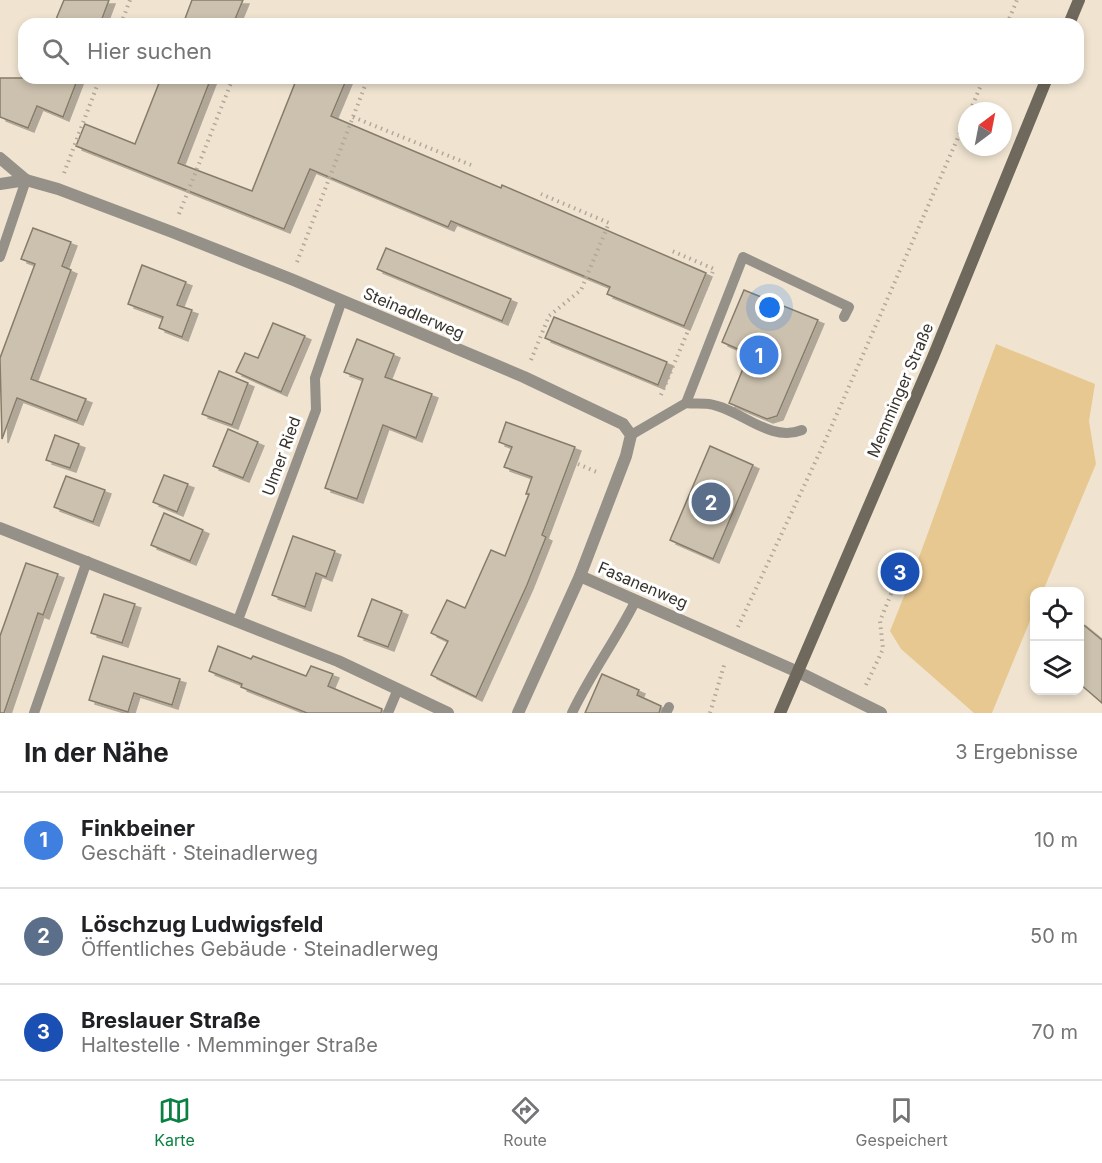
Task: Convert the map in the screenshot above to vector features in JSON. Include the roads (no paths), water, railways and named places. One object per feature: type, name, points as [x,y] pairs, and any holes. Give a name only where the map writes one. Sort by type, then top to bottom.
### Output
[{"type":"main road","points":[[1072,18],[1079,0]]},
{"type":"main road","name":"Memminger Straße","points":[[780,713],[933,357],[1045,84]]},
{"type":"street","name":"Steinadlerweg","points":[[0,158],[26,180]]},
{"type":"street","name":"Steinadlerweg","points":[[0,184],[26,180],[58,189],[291,279],[524,377],[623,424],[631,435]]},
{"type":"street","points":[[579,576],[626,456],[631,435]]},
{"type":"street","points":[[0,528],[238,620],[448,713]]},
{"type":"street","name":"Fasanenweg","points":[[518,713],[579,576],[798,672],[881,713]]},
{"type":"lane","points":[[0,257],[26,180]]},
{"type":"lane","points":[[686,403],[743,257],[849,307],[844,317]]},
{"type":"lane","name":"Ulmer Ried","points":[[238,620],[316,410],[315,378],[342,300]]},
{"type":"lane","points":[[631,435],[686,403],[711,404],[775,432],[790,435],[802,430]]},
{"type":"lane","points":[[34,713],[87,561]]},
{"type":"lane","points":[[572,713],[591,673],[615,641],[636,600]]},
{"type":"lane","points":[[388,713],[398,689]]},
{"type":"place","name":"Finkbeiner","points":[[759,355]]},
{"type":"place","name":"Löschzug Ludwigsfeld","points":[[711,502]]},
{"type":"place","name":"Breslauer Straße","points":[[900,572]]}]
